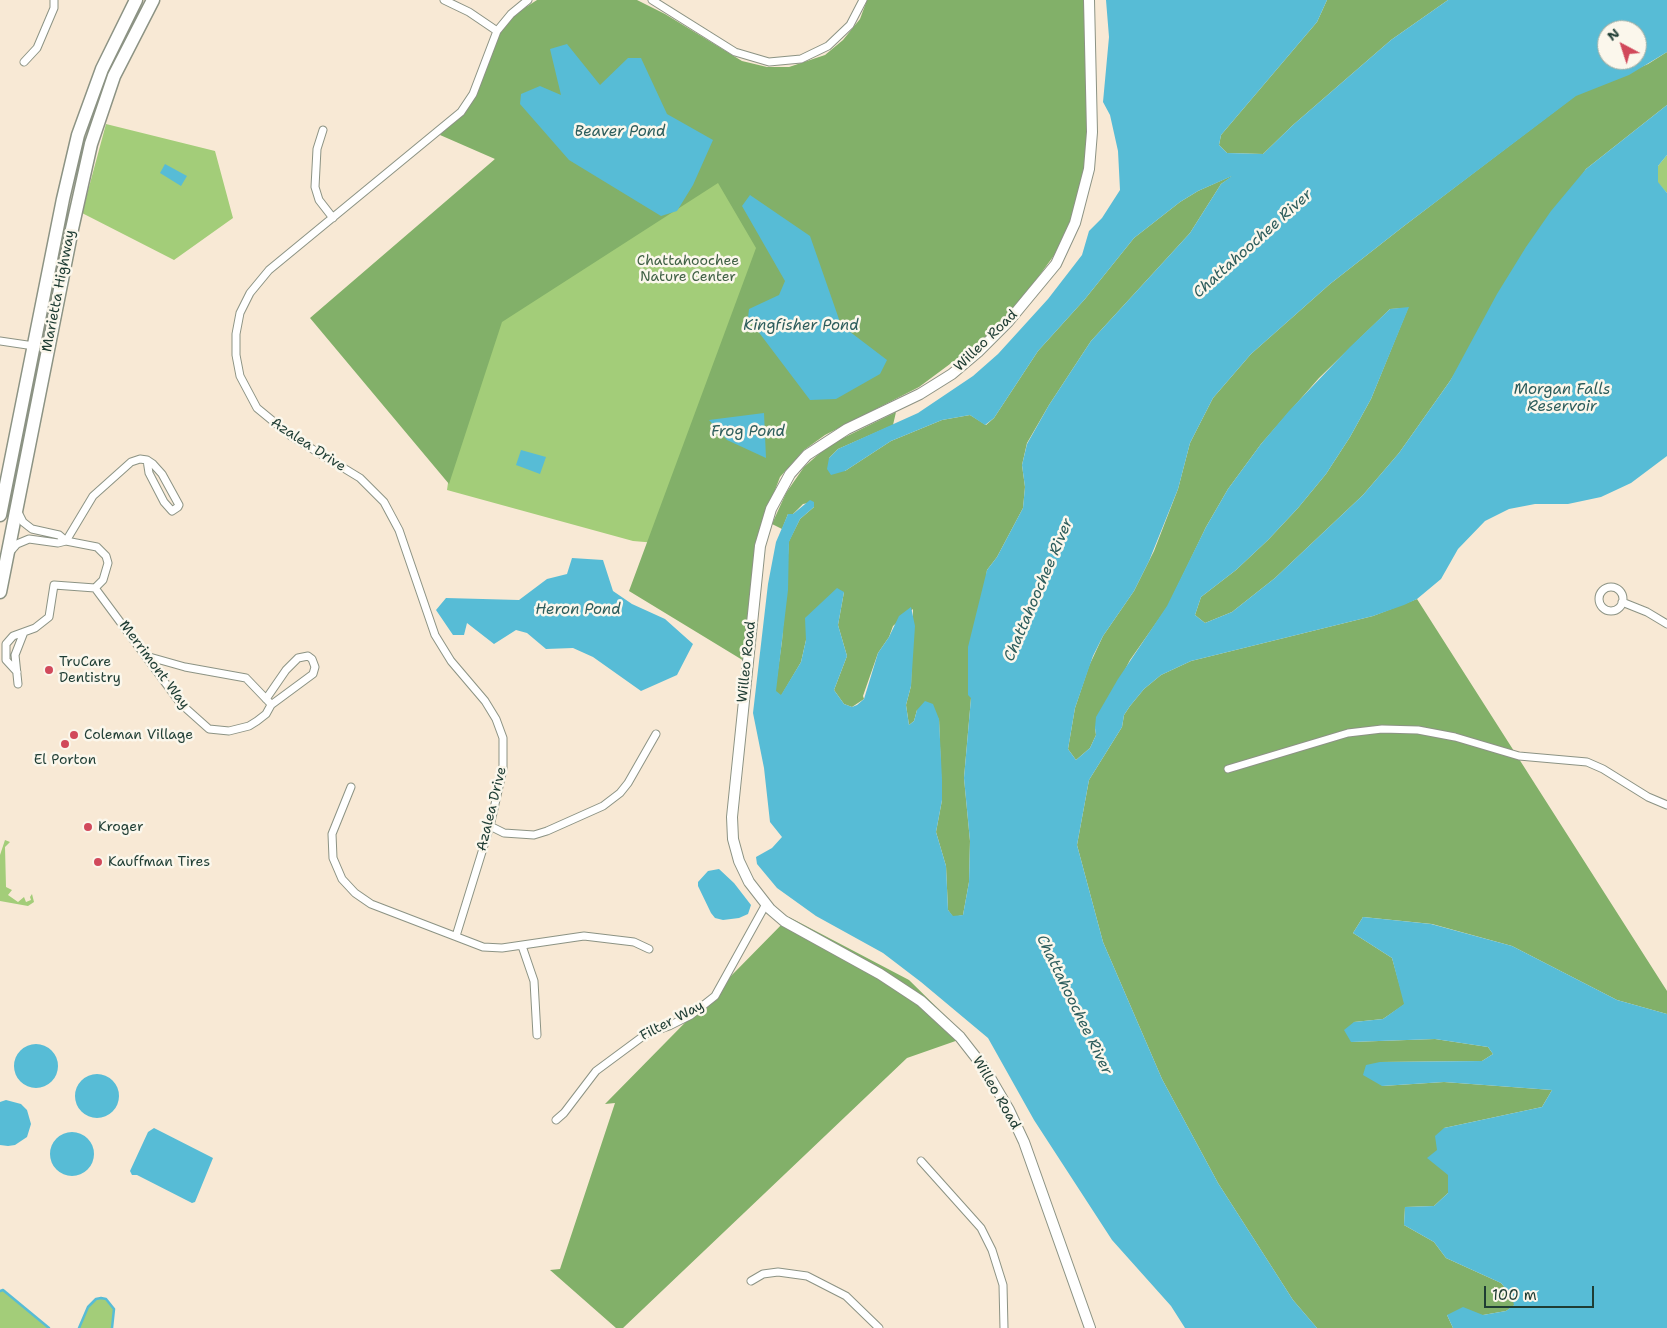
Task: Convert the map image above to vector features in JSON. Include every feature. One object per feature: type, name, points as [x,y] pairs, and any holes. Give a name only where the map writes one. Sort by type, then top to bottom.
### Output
[{"type":"highway","name":"Marietta Highway","points":[[0,514],[78,135],[106,60],[136,0]]},
{"type":"highway","name":"Marietta Highway","points":[[0,592],[72,229],[91,144],[118,68],[152,0]]},
{"type":"street","points":[[24,62],[37,48],[54,8],[54,0]]},
{"type":"street","points":[[444,0],[469,12],[497,31]]},
{"type":"street","name":"Azalea Drive","points":[[456,936],[490,826],[504,769],[503,738],[496,719],[485,701],[451,660],[435,635],[393,515],[373,490],[360,478],[291,436],[265,417],[250,396],[240,376],[236,355],[236,334],[240,314],[250,293],[269,270],[461,112],[473,94],[497,31],[511,14],[528,0]]},
{"type":"street","points":[[652,0],[735,52],[769,62],[801,59],[828,46],[850,25],[863,0]]},
{"type":"street","name":"Willeo Road","points":[[1089,0],[1092,132],[1089,169],[1076,224],[1056,264],[1008,322],[952,374],[920,394],[847,429],[807,455],[785,482],[768,520],[760,546],[732,817],[734,839],[739,860],[749,882],[766,904],[784,921],[880,974],[921,1002],[950,1027],[977,1058],[1009,1110],[1024,1142],[1090,1328]]},
{"type":"street","points":[[323,130],[317,149],[315,187],[319,200],[333,218]]},
{"type":"street","points":[[0,341],[34,346]]},
{"type":"street","points":[[8,554],[17,544],[29,539],[58,543],[66,540],[93,496],[131,462],[140,459],[147,460],[162,474],[180,505],[176,509],[172,511],[164,502],[149,473],[147,460]]},
{"type":"street","points":[[16,672],[6,660],[4,650],[12,636],[41,624],[49,617],[54,585],[95,588],[103,580],[108,568],[106,556],[93,545],[66,540],[58,534],[27,526],[21,519],[17,507]]},
{"type":"street","name":"Merrimont Way","points":[[95,588],[181,704],[209,730],[229,731],[249,726],[266,714],[268,702]]},
{"type":"street","points":[[1622,602],[1647,612],[1667,624]]},
{"type":"street","points":[[18,684],[16,651],[24,632]]},
{"type":"street","points":[[146,656],[185,667],[246,678],[268,702]]},
{"type":"street","points":[[301,656],[312,659],[315,667],[313,674],[268,702],[286,670],[301,656]]},
{"type":"street","points":[[1228,769],[1348,733],[1382,729],[1418,730],[1455,737],[1519,756],[1587,762],[1603,769],[1648,797],[1667,805]]},
{"type":"street","points":[[490,826],[504,833],[534,835],[603,806],[628,784],[656,734]]},
{"type":"street","points":[[351,788],[332,834],[332,858],[342,879],[355,894],[371,904],[483,947],[522,946],[584,936],[634,942],[649,949]]},
{"type":"street","name":"Filter Way","points":[[556,1120],[564,1114],[596,1071],[646,1034],[669,1026],[691,1015],[715,996],[766,904]]},
{"type":"street","points":[[522,946],[534,981],[537,1035]]},
{"type":"street","points":[[921,1162],[982,1228],[992,1250],[1002,1285],[1004,1328]]},
{"type":"street","points":[[751,1281],[763,1274],[778,1272],[807,1276],[846,1296],[879,1328]]},
{"type":"green space","name":"Chattahoochee Nature Center","points":[[537,0],[637,0],[665,14],[742,61],[767,67],[789,67],[825,55],[843,40],[860,19],[867,0],[1085,0],[1092,156],[1074,213],[1055,254],[1028,291],[989,335],[919,387],[825,435],[804,450],[780,477],[769,506],[749,664],[629,591],[756,248],[718,183],[502,322],[449,484],[310,318],[495,159],[440,135],[470,102],[491,46],[512,16]]},
{"type":"green space","points":[[1327,0],[1448,0],[1391,40],[1293,125],[1263,154],[1227,153],[1219,145],[1221,135],[1317,22]]},
{"type":"green space","points":[[512,39],[734,64],[805,441],[768,480],[751,551],[633,541],[447,490]]},
{"type":"green space","points":[[1667,52],[1667,105],[1586,169],[1450,381],[1399,453],[1363,495],[1275,578],[1232,612],[1205,623],[1195,615],[1201,597],[1236,570],[1298,508],[1326,474],[1350,437],[1371,399],[1408,308],[1390,309],[1319,378],[1261,444],[1228,489],[1206,527],[1168,606],[1130,660],[1095,728],[1096,735],[1090,748],[1076,760],[1068,749],[1075,708],[1089,666],[1103,636],[1134,591],[1154,551],[1178,489],[1190,443],[1213,398],[1251,354],[1330,284],[1404,226],[1576,95],[1634,70],[1647,70],[1648,64]]},
{"type":"green space","points":[[106,124],[215,151],[233,218],[174,260],[82,213]]},
{"type":"green space","points":[[1667,155],[1667,193],[1658,183],[1658,166]]},
{"type":"green space","points":[[1236,174],[1221,184],[1190,233],[1091,341],[1049,405],[1027,443],[1022,465],[1025,487],[1023,508],[997,557],[987,570],[971,698],[964,778],[970,841],[969,882],[963,915],[953,917],[948,910],[946,866],[936,832],[942,800],[939,719],[917,710],[914,721],[909,725],[906,705],[911,686],[913,609],[893,626],[889,637],[878,653],[863,696],[864,699],[852,707],[844,704],[834,690],[847,656],[838,625],[844,592],[807,622],[806,640],[801,662],[781,696],[775,691],[782,641],[789,541],[800,519],[814,507],[814,502],[803,504],[793,514],[788,514],[782,529],[772,524],[786,493],[804,467],[829,445],[896,412],[893,425],[838,449],[829,458],[845,471],[891,441],[942,420],[970,415],[986,425],[994,418],[1038,351],[1085,299],[1134,238],[1180,202],[1198,191]]},
{"type":"green space","points":[[1417,599],[1667,991],[1667,1014],[1617,1000],[1512,946],[1432,924],[1363,917],[1353,933],[1392,958],[1405,1004],[1383,1019],[1354,1022],[1351,1042],[1435,1039],[1488,1047],[1493,1054],[1482,1061],[1380,1062],[1382,1086],[1444,1082],[1552,1090],[1542,1107],[1444,1128],[1448,1193],[1434,1206],[1405,1207],[1404,1225],[1434,1242],[1446,1258],[1501,1283],[1512,1296],[1515,1305],[1506,1311],[1483,1315],[1447,1315],[1453,1328],[1317,1328],[1293,1300],[1218,1183],[1162,1079],[1103,942],[1077,845],[1089,780],[1122,727],[1124,715],[1130,706],[1144,689],[1161,675],[1191,661],[1373,616]]},
{"type":"green space","points":[[5,840],[10,842],[5,847],[6,887],[12,890],[8,895],[18,902],[24,897],[26,902],[31,900],[32,894],[34,902],[28,906],[0,901],[0,855]]},
{"type":"green space","points":[[789,917],[909,980],[967,1037],[907,1058],[623,1328],[616,1328],[550,1270],[560,1269],[615,1103],[605,1104]]},
{"type":"green space","points":[[3,1290],[49,1328],[0,1328],[0,1291]]},
{"type":"green space","points":[[96,1299],[106,1299],[114,1309],[112,1328],[79,1328],[88,1307]]},
{"type":"water","name":"Morgan Falls Reservoir","points":[[1106,0],[1327,0],[1317,22],[1221,135],[1219,145],[1227,153],[1263,154],[1293,125],[1391,40],[1448,0],[1667,0],[1667,52],[1647,64],[1647,20],[1597,20],[1597,70],[1637,70],[1576,96],[1404,226],[1330,284],[1251,354],[1213,398],[1190,443],[1178,489],[1149,561],[1134,591],[1103,636],[1093,656],[1075,708],[1068,749],[1076,760],[1090,748],[1096,735],[1096,717],[1118,679],[1167,606],[1206,527],[1228,489],[1261,444],[1289,411],[1350,347],[1390,309],[1409,307],[1371,399],[1350,437],[1326,474],[1298,508],[1236,570],[1201,597],[1195,615],[1205,623],[1232,612],[1275,578],[1363,495],[1399,453],[1450,381],[1497,294],[1551,211],[1586,169],[1667,105],[1667,155],[1658,166],[1658,182],[1667,193],[1667,456],[1631,483],[1601,497],[1568,504],[1535,504],[1509,509],[1485,521],[1458,549],[1441,579],[1417,599],[1404,605],[1373,616],[1191,661],[1161,675],[1144,689],[1130,706],[1124,715],[1122,727],[1089,780],[1077,845],[1103,942],[1162,1079],[1218,1183],[1293,1300],[1317,1328],[1185,1328],[1171,1306],[1112,1240],[1034,1120],[988,1038],[883,953],[816,916],[777,888],[757,864],[756,857],[772,848],[782,837],[770,822],[764,768],[753,713],[768,584],[776,542],[788,514],[793,514],[810,500],[814,502],[814,507],[800,519],[789,542],[788,590],[776,691],[781,695],[801,662],[806,640],[805,618],[837,588],[844,592],[838,625],[847,656],[834,690],[844,704],[852,707],[864,699],[878,653],[889,637],[899,616],[911,607],[915,626],[911,686],[906,705],[909,725],[914,721],[917,710],[925,701],[933,704],[939,719],[942,780],[942,800],[936,832],[946,866],[948,910],[953,916],[963,915],[969,882],[970,841],[964,778],[971,698],[968,695],[968,647],[987,570],[997,557],[1023,508],[1025,487],[1022,465],[1027,444],[1049,405],[1091,341],[1190,233],[1221,184],[1232,176],[1198,191],[1180,202],[1134,238],[1085,299],[1038,351],[994,418],[985,425],[970,415],[942,420],[891,441],[845,471],[831,475],[827,469],[829,458],[838,449],[918,413],[973,376],[998,354],[1048,299],[1082,255],[1089,231],[1102,218],[1120,190],[1118,151],[1110,115],[1103,102],[1109,37]]},
{"type":"water","name":"Beaver Pond","points":[[567,44],[600,85],[628,58],[641,58],[667,114],[713,140],[693,185],[677,211],[661,216],[569,160],[520,104],[521,94],[540,86],[561,95],[550,49]]},
{"type":"water","points":[[165,164],[187,176],[181,186],[160,173]]},
{"type":"water","name":"Kingfisher Pond","points":[[750,195],[810,236],[841,325],[887,360],[880,374],[836,399],[810,400],[748,318],[749,309],[779,295],[785,281],[742,206]]},
{"type":"water","name":"Frog Pond","points":[[764,413],[766,458],[727,440],[709,420]]},
{"type":"water","points":[[521,450],[546,457],[540,474],[516,465]]},
{"type":"water","name":"Heron Pond","points":[[572,558],[603,560],[613,591],[632,604],[665,619],[693,644],[677,675],[641,691],[593,657],[573,648],[546,649],[527,633],[516,630],[494,644],[467,623],[464,635],[453,635],[436,610],[446,598],[519,600],[547,579],[567,574]]},
{"type":"water","points":[[719,869],[734,883],[751,905],[748,914],[739,918],[723,920],[715,918],[711,913],[698,886],[698,882],[708,871]]},
{"type":"water","points":[[1363,917],[1431,924],[1512,946],[1617,1000],[1667,1014],[1667,1328],[1453,1328],[1447,1315],[1463,1307],[1483,1315],[1506,1311],[1514,1305],[1512,1296],[1501,1283],[1446,1258],[1434,1242],[1404,1225],[1405,1207],[1434,1206],[1448,1193],[1448,1175],[1427,1158],[1437,1150],[1435,1136],[1444,1128],[1542,1107],[1552,1090],[1444,1082],[1382,1086],[1363,1075],[1366,1065],[1380,1062],[1482,1061],[1493,1054],[1488,1047],[1435,1039],[1351,1042],[1344,1030],[1354,1022],[1383,1019],[1404,1004],[1392,958],[1353,933]]},
{"type":"water","points":[[40,1044],[52,1050],[57,1057],[57,1075],[52,1082],[45,1087],[32,1088],[24,1085],[17,1078],[14,1062],[17,1054],[24,1047]]},
{"type":"water","points":[[101,1074],[113,1080],[118,1087],[118,1105],[113,1112],[106,1117],[93,1118],[85,1115],[78,1108],[75,1092],[78,1084],[85,1077]]},
{"type":"water","points":[[6,1100],[21,1104],[27,1110],[31,1124],[27,1137],[15,1145],[8,1146],[0,1145],[0,1102]]},
{"type":"water","points":[[154,1128],[213,1158],[195,1202],[192,1203],[137,1175],[132,1175],[130,1171],[148,1132]]},
{"type":"water","points":[[76,1132],[88,1138],[93,1145],[93,1163],[88,1170],[81,1175],[68,1176],[60,1173],[53,1166],[50,1150],[53,1142],[60,1135]]},
{"type":"waterway","points":[[0,1291],[3,1290],[49,1328]]},
{"type":"waterway","points":[[79,1328],[88,1307],[96,1299],[101,1298],[106,1299],[114,1309],[112,1328]]},
{"type":"place","name":"TruCare Dentistry","points":[[49,670]]},
{"type":"place","name":"Coleman Village","points":[[74,735]]},
{"type":"place","name":"El Porton","points":[[65,744]]},
{"type":"place","name":"Kroger","points":[[88,827]]},
{"type":"place","name":"Kauffman Tires","points":[[98,862]]},
{"type":"water label","name":"Chattahoochee River","points":[[1253,244]]},
{"type":"water label","name":"Chattahoochee River","points":[[1039,590]]},
{"type":"water label","name":"Chattahoochee River","points":[[1074,1005]]}]
